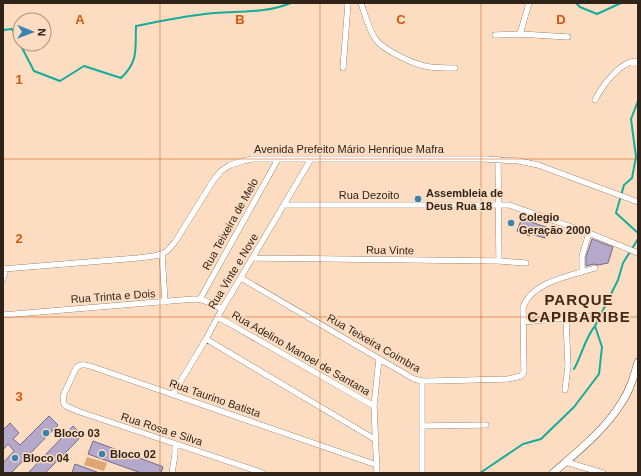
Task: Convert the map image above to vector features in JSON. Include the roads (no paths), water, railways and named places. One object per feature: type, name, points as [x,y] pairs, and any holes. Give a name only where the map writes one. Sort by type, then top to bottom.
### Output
[{"type":"street","points":[[343,68],[348,3]]},
{"type":"street","points":[[361,3],[376,40],[383,46],[420,65],[455,68]]},
{"type":"street","points":[[520,34],[529,3]]},
{"type":"street","points":[[495,35],[520,34],[568,37]]},
{"type":"street","points":[[595,100],[602,86],[616,72],[630,62],[635,61],[638,64]]},
{"type":"street","name":"Rua Teixeira de Melo","points":[[200,299],[278,159]]},
{"type":"street","name":"Rua Vinte e Nove","points":[[174,394],[222,309],[311,159]]},
{"type":"street","points":[[498,159],[499,261]]},
{"type":"street","name":"Avenida Prefeito Mário Henrique Mafra","points":[[162,254],[175,242],[213,181],[221,171],[230,165],[243,160],[498,159],[519,161],[538,165],[638,202]]},
{"type":"street","name":"Rua Dezoito","points":[[284,205],[509,205],[589,233],[635,252]]},
{"type":"street","points":[[582,272],[582,256],[589,233]]},
{"type":"street","points":[[3,279],[4,269],[138,258],[162,254],[166,302]]},
{"type":"street","name":"Rua Vinte","points":[[252,258],[499,261],[526,263]]},
{"type":"street","name":"Rua Teixeira Coimbra","points":[[241,278],[414,379],[422,381],[508,379],[521,376],[524,372],[524,303],[531,293],[549,283],[595,268]]},
{"type":"street","name":"Rua Trinta e Dois","points":[[3,315],[200,299],[222,309]]},
{"type":"street","name":"Rua Adelino Manoel de Santana","points":[[218,316],[374,406]]},
{"type":"street","points":[[523,322],[588,316]]},
{"type":"street","points":[[565,390],[568,366],[566,319]]},
{"type":"street","points":[[206,339],[376,440]]},
{"type":"street","points":[[377,473],[374,406],[379,359]]},
{"type":"street","points":[[553,473],[611,418],[623,402],[631,385],[638,362]]},
{"type":"street","name":"Rua Taurino Batista","points":[[63,396],[76,368],[82,365],[93,367],[377,465]]},
{"type":"street","points":[[422,381],[422,473]]},
{"type":"street","name":"Rua Rosa e Silva","points":[[63,396],[64,404],[66,406],[263,473]]},
{"type":"street","points":[[422,426],[486,425]]},
{"type":"street","points":[[172,473],[175,444]]},
{"type":"street","points":[[566,462],[603,473]]},
{"type":"waterway","points":[[24,52],[34,71],[60,81],[84,66],[121,78],[131,66],[135,54],[136,26],[195,15],[263,10],[291,3]]},
{"type":"waterway","points":[[576,3],[580,7],[597,14],[621,3]]},
{"type":"waterway","points":[[3,30],[12,29]]},
{"type":"waterway","points":[[638,101],[631,119],[636,157],[632,178],[624,185],[616,213],[638,233]]},
{"type":"waterway","points":[[480,473],[523,444],[541,439],[574,407],[599,374],[602,347],[595,326],[618,280],[623,263],[638,239]]},
{"type":"waterway","points":[[574,369],[595,326]]},
{"type":"place","name":"Assembleia de Deus Rua 18","points":[[418,199]]},
{"type":"place","name":"Colegio Geração 2000","points":[[511,223]]},
{"type":"place","name":"Bloco 03","points":[[46,433]]},
{"type":"place","name":"Bloco 02","points":[[102,454]]},
{"type":"place","name":"Bloco 04","points":[[15,458]]},
{"type":"district","name":"PARQUE CAPIBARIBE","points":[[579,308]]}]
